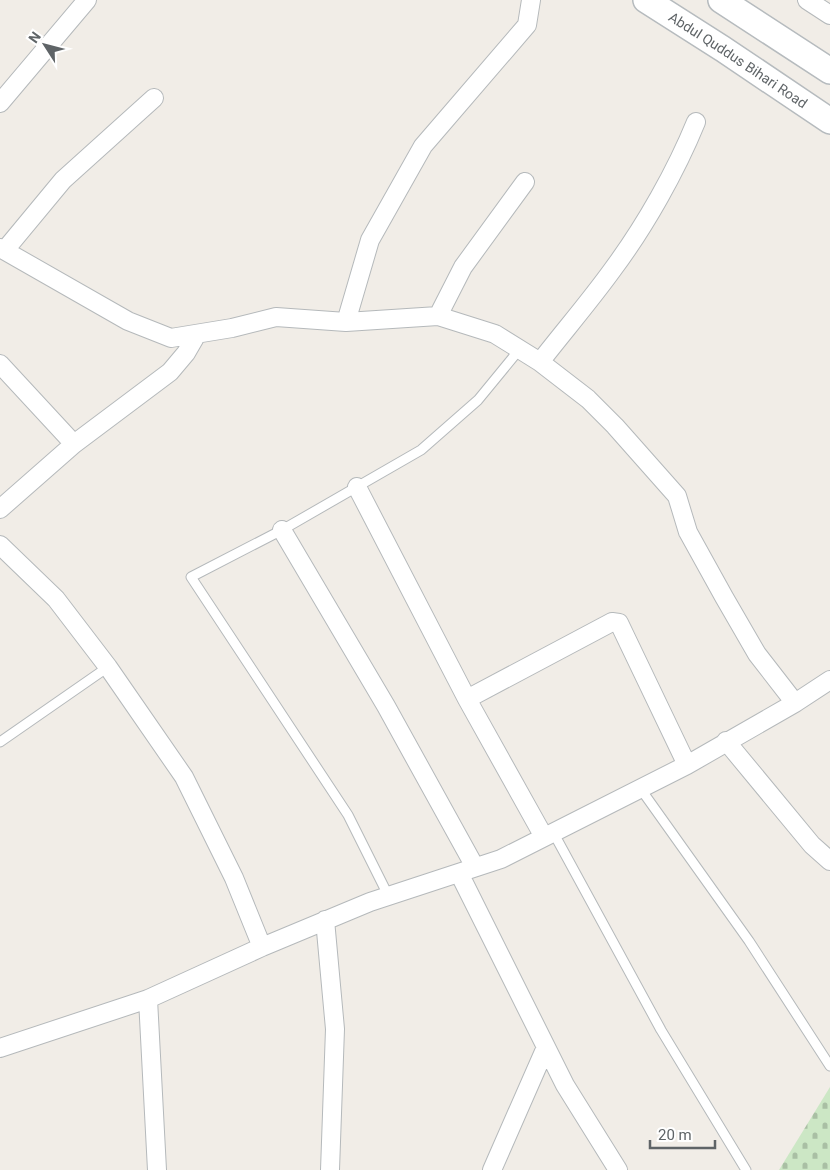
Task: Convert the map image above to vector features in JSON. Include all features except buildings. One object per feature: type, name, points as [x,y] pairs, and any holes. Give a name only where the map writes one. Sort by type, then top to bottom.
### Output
[{"type":"main road","name":"Abdul Quddus Bihari Road","points":[[646,0],[830,121]]},
{"type":"main road","points":[[721,0],[830,71]]},
{"type":"street","points":[[0,103],[88,0]]},
{"type":"street","points":[[346,322],[370,240],[423,146],[527,24],[530,0]]},
{"type":"street","points":[[807,0],[830,16]]},
{"type":"street","points":[[154,98],[63,180],[3,249],[128,321],[171,338],[232,328],[276,316],[346,322],[438,316],[495,334],[540,362],[588,399],[676,496],[688,532],[724,597],[757,654],[795,703]]},
{"type":"street","points":[[540,362],[614,268],[660,193],[684,149],[696,122]]},
{"type":"street","points":[[438,316],[463,267],[525,182]]},
{"type":"street","points":[[0,509],[74,444],[170,372],[186,353],[197,334]]},
{"type":"street","points":[[0,364],[74,444]]},
{"type":"street","points":[[357,487],[467,699],[548,834]]},
{"type":"street","points":[[282,530],[386,706],[467,870],[546,1047],[565,1085],[618,1170]]},
{"type":"street","points":[[0,545],[56,599],[108,666],[184,777],[234,878],[262,947]]},
{"type":"street","points":[[467,699],[612,622],[618,623],[687,765]]},
{"type":"street","points":[[2,1042],[148,999],[325,920],[388,896],[500,859],[687,765],[828,684]]},
{"type":"street","points":[[726,741],[812,845],[830,862]]},
{"type":"street","points":[[325,920],[335,1029],[330,1170]]},
{"type":"street","points":[[148,999],[157,1170]]},
{"type":"street","points":[[492,1170],[546,1047]]},
{"type":"lane","points":[[388,896],[348,815],[190,577],[282,530],[421,450],[478,400],[519,350]]},
{"type":"lane","points":[[0,742],[108,666]]},
{"type":"lane","points":[[640,788],[749,941],[830,1066]]},
{"type":"lane","points":[[548,834],[661,1030],[746,1170]]},
{"type":"green space","points":[[830,1087],[830,1170],[779,1170]]}]
